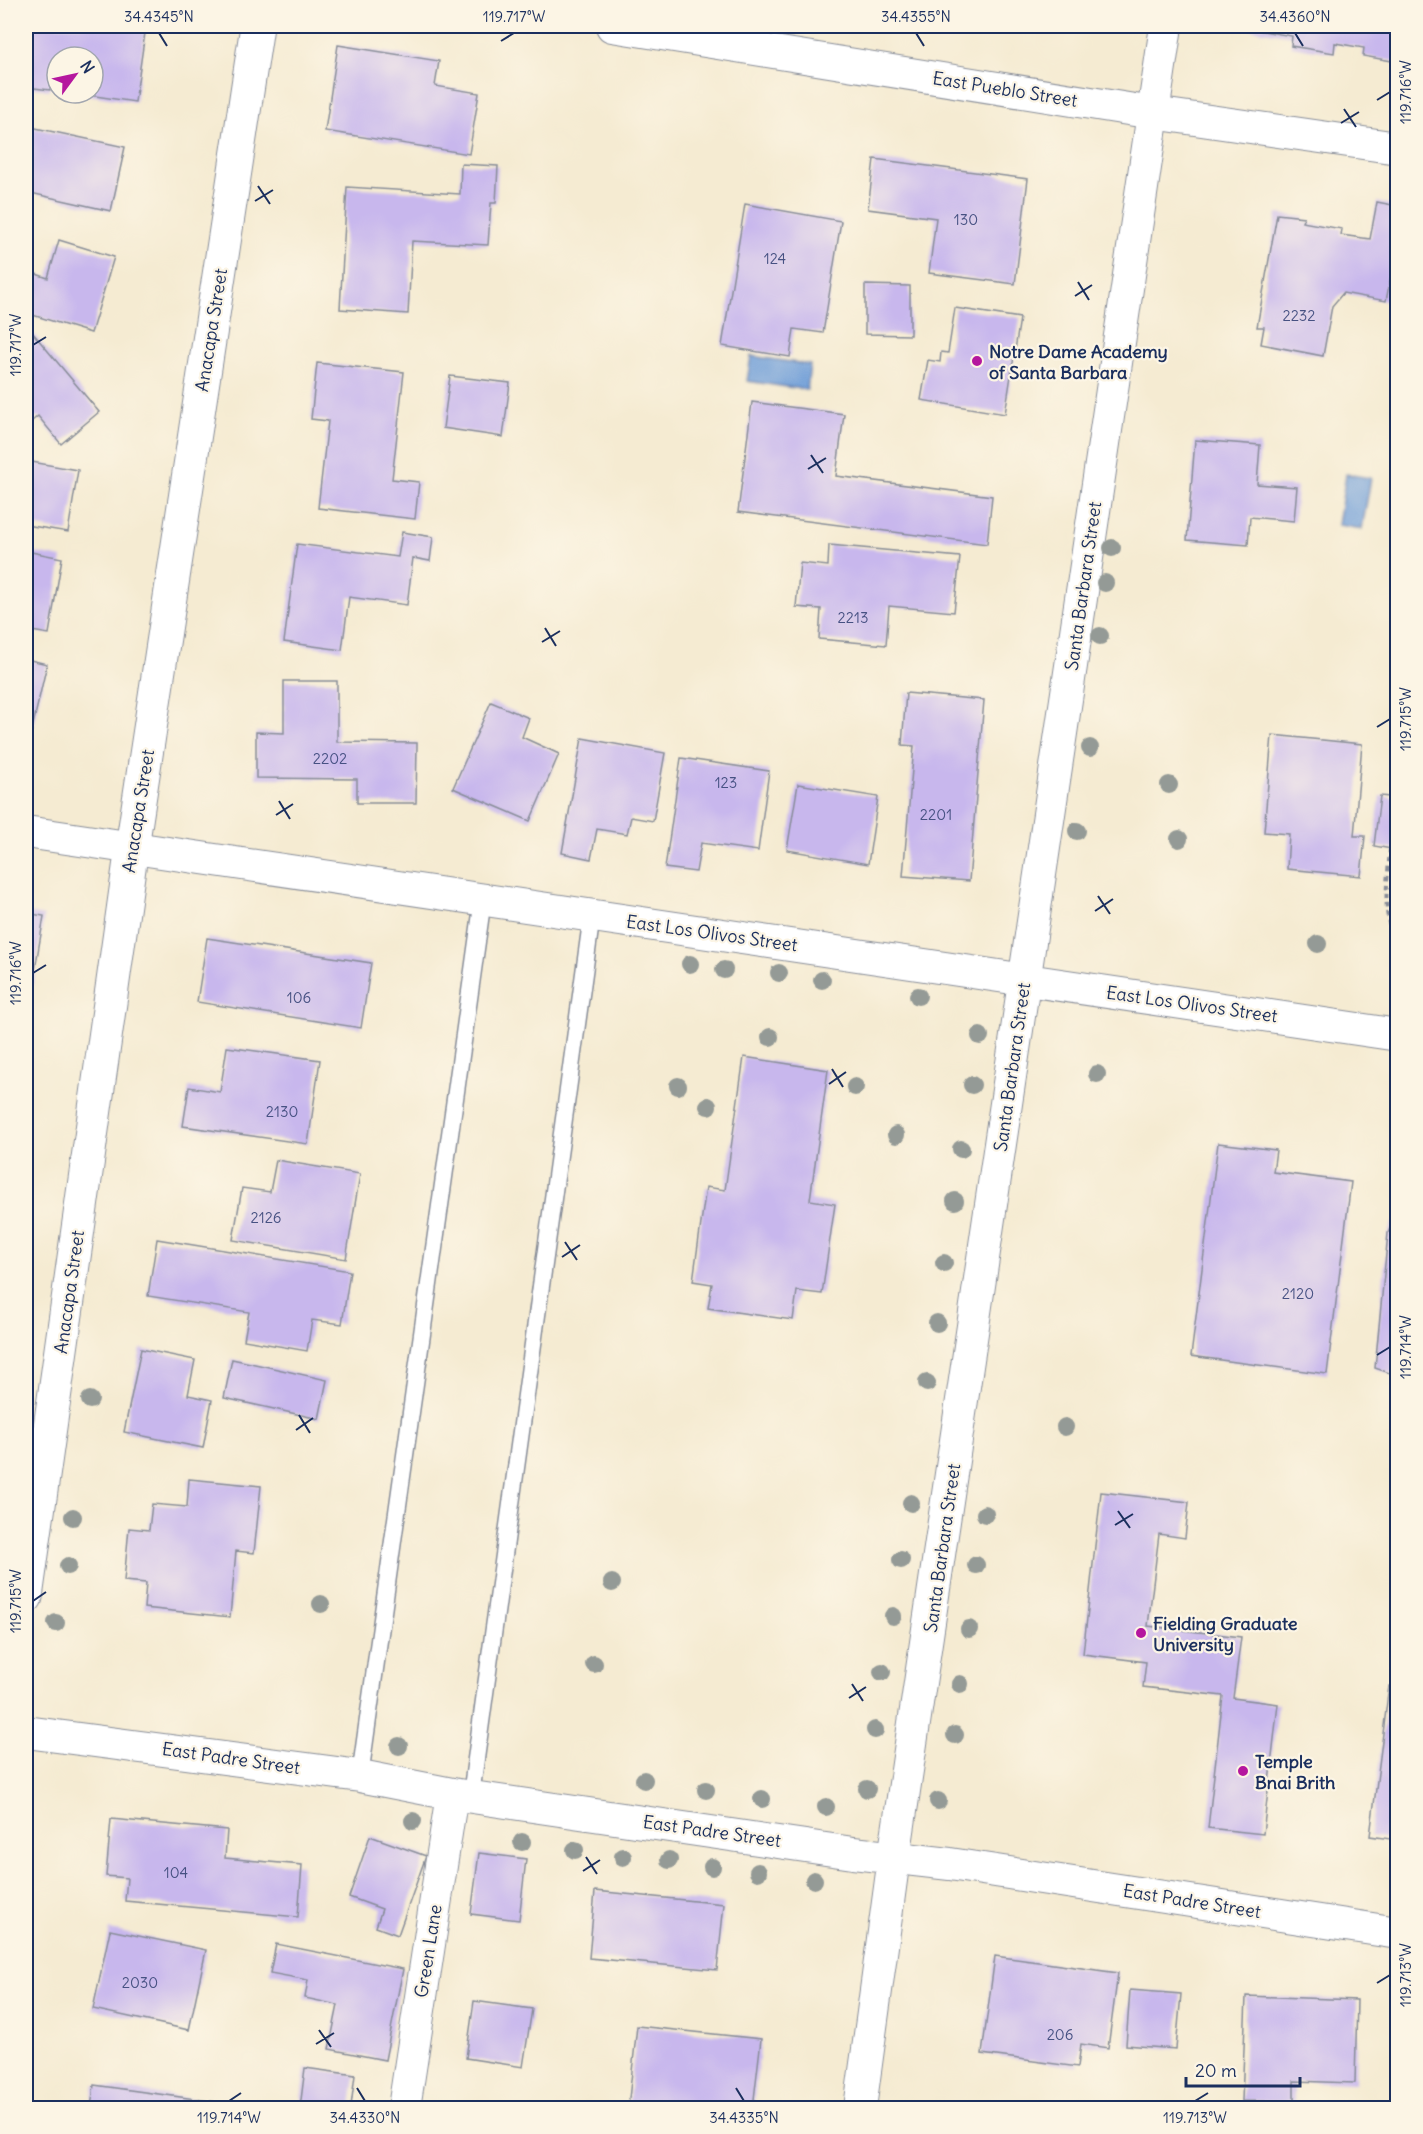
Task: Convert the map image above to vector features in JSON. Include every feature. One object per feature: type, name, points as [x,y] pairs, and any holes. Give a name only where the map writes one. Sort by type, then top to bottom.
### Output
[{"type":"street","name":"Anacapa Street","points":[[26,1597],[132,847],[257,26]]},
{"type":"street","name":"East Pueblo Street","points":[[612,26],[1153,113],[1398,148]]},
{"type":"street","name":"Santa Barbara Street","points":[[860,2109],[894,1858],[903,1814],[1166,26]]},
{"type":"street","name":"East Los Olivos Street","points":[[26,832],[1398,1035]]},
{"type":"street","name":"East Padre Street","points":[[26,1732],[64,1735],[360,1776],[461,1795],[894,1858],[950,1864],[1398,1933]]},
{"type":"street","name":"Green Lane","points":[[405,2109],[461,1795]]},
{"type":"lane","points":[[360,1776],[483,899]]},
{"type":"lane","points":[[461,1795],[592,915]]},
{"type":"path","points":[[1390,849],[1387,909],[1390,932],[1398,945]]},
{"type":"water","points":[[751,356],[810,365],[807,390],[747,381]]},
{"type":"water","points":[[1346,474],[1371,478],[1362,529],[1338,525]]},
{"type":"building","points":[[26,26],[146,26],[135,102],[105,97],[105,45],[45,45],[45,89],[26,87]]},
{"type":"building","points":[[1247,26],[1398,26],[1398,62],[1363,56],[1364,48],[1335,43],[1334,53],[1291,46],[1292,36],[1246,28]]},
{"type":"building","points":[[338,45],[439,61],[435,86],[479,93],[469,154],[325,131]]},
{"type":"building","points":[[26,126],[125,147],[111,211],[26,192]]},
{"type":"building","points":[[874,159],[1028,179],[1015,284],[929,273],[936,218],[868,209]]},
{"type":"building","points":[[461,164],[498,166],[496,203],[491,203],[488,245],[412,241],[408,314],[340,309],[347,187],[460,194]]},
{"type":"building","points":[[1377,202],[1398,206],[1398,267],[1393,266],[1386,301],[1343,293],[1332,306],[1323,356],[1261,344],[1264,327],[1257,327],[1277,214],[1304,217],[1302,222],[1342,229],[1341,235],[1370,239]]},
{"type":"building","points":[[745,204],[841,221],[823,333],[794,329],[790,357],[722,346]]},
{"type":"building","points":[[59,240],[114,257],[91,333],[26,313],[26,286],[30,272],[48,278]]},
{"type":"building","points":[[865,285],[910,286],[910,335],[865,334]]},
{"type":"building","name":"Notre Dame Academy of Santa Barbara","points":[[955,308],[1020,318],[1005,414],[921,400],[928,360],[940,362],[941,352],[948,353]]},
{"type":"building","points":[[32,332],[99,412],[61,444],[38,416],[26,426],[26,338]]},
{"type":"building","points":[[317,363],[404,372],[392,479],[419,482],[415,519],[318,508],[328,421],[311,419]]},
{"type":"building","points":[[450,376],[510,383],[503,437],[443,428]]},
{"type":"building","points":[[752,402],[844,414],[836,476],[992,496],[987,544],[738,512]]},
{"type":"building","points":[[1195,440],[1260,445],[1257,484],[1297,487],[1294,521],[1250,517],[1248,545],[1187,540]]},
{"type":"building","points":[[26,461],[78,470],[68,532],[26,525]]},
{"type":"building","points":[[402,532],[433,537],[430,561],[413,558],[407,605],[349,597],[342,650],[284,642],[297,544],[398,557]]},
{"type":"building","points":[[829,545],[960,557],[954,612],[889,606],[886,645],[819,639],[821,609],[796,607],[800,563],[828,566]]},
{"type":"building","points":[[26,551],[62,558],[49,634],[26,630]]},
{"type":"building","points":[[26,659],[47,664],[26,755]]},
{"type":"building","points":[[284,681],[337,681],[337,742],[417,743],[416,803],[357,803],[357,779],[256,778],[256,732],[284,733]]},
{"type":"building","points":[[906,693],[984,700],[969,881],[903,876],[914,746],[902,745]]},
{"type":"building","points":[[491,702],[529,718],[522,737],[559,754],[530,821],[453,788]]},
{"type":"building","points":[[1272,735],[1362,744],[1354,836],[1365,836],[1361,876],[1287,869],[1289,834],[1264,832]]},
{"type":"building","points":[[582,738],[665,753],[653,821],[631,817],[627,834],[597,829],[591,859],[562,853]]},
{"type":"building","points":[[681,758],[769,771],[758,851],[701,843],[696,872],[665,868]]},
{"type":"building","points":[[798,784],[878,797],[868,864],[787,850]]},
{"type":"building","points":[[1380,796],[1398,798],[1398,850],[1374,846]]},
{"type":"building","points":[[26,913],[44,916],[32,988],[26,987]]},
{"type":"building","points":[[207,938],[371,963],[361,1028],[197,1002]]},
{"type":"building","points":[[227,1047],[320,1060],[308,1144],[183,1126],[189,1087],[220,1092]]},
{"type":"building","points":[[744,1057],[828,1070],[810,1200],[835,1204],[822,1294],[797,1291],[793,1320],[708,1308],[712,1284],[693,1281],[706,1187],[725,1190]]},
{"type":"building","points":[[1218,1143],[1276,1150],[1273,1172],[1351,1182],[1327,1374],[1191,1356]]},
{"type":"building","points":[[276,1160],[360,1174],[346,1259],[233,1240],[242,1188],[270,1192]]},
{"type":"building","points":[[1393,1222],[1398,1223],[1398,1376],[1375,1368],[1388,1233]]},
{"type":"building","points":[[157,1239],[350,1271],[342,1324],[312,1320],[307,1351],[244,1340],[249,1312],[148,1296]]},
{"type":"building","points":[[141,1349],[195,1360],[188,1395],[212,1400],[203,1448],[124,1432]]},
{"type":"building","points":[[232,1359],[327,1380],[319,1419],[224,1398]]},
{"type":"building","points":[[189,1479],[261,1486],[254,1553],[236,1551],[230,1617],[144,1608],[146,1583],[124,1581],[129,1528],[149,1530],[152,1504],[187,1507]]},
{"type":"building","points":[[1101,1492],[1189,1502],[1185,1538],[1159,1534],[1148,1626],[1241,1637],[1233,1698],[1278,1704],[1263,1834],[1208,1828],[1223,1696],[1143,1687],[1146,1662],[1083,1654]]},
{"type":"building","points":[[1389,1686],[1398,1687],[1398,1840],[1370,1836]]},
{"type":"building","points":[[111,1819],[227,1830],[225,1858],[302,1865],[298,1917],[125,1901],[127,1878],[106,1876]]},
{"type":"building","points":[[370,1836],[426,1856],[398,1935],[376,1927],[382,1909],[349,1897]]},
{"type":"building","points":[[479,1853],[526,1859],[519,1920],[471,1914]]},
{"type":"building","points":[[595,1891],[724,1904],[717,1970],[589,1958]]},
{"type":"building","points":[[110,1930],[206,1950],[189,2030],[93,2009]]},
{"type":"building","points":[[276,1944],[403,1969],[385,2060],[329,2049],[338,2005],[305,1998],[308,1980],[270,1973]]},
{"type":"building","points":[[995,1956],[1118,1973],[1108,2048],[1081,2044],[1078,2067],[982,2054]]},
{"type":"building","points":[[1130,1990],[1181,1994],[1176,2049],[1126,2045]]},
{"type":"building","points":[[1246,1996],[1357,2000],[1355,2083],[1294,2081],[1294,2102],[1242,2101]]},
{"type":"building","points":[[474,2001],[532,2009],[523,2067],[466,2058]]},
{"type":"building","points":[[637,2026],[761,2039],[753,2108],[628,2108]]},
{"type":"building","points":[[305,2068],[355,2075],[351,2106],[358,2108],[300,2108]]},
{"type":"building","points":[[94,2085],[216,2102],[215,2108],[91,2108]]},
{"type":"place","name":"Notre Dame Academy of Santa Barbara","points":[[977,361]]},
{"type":"place","name":"Fielding Graduate University","points":[[1141,1633]]},
{"type":"place","name":"Temple Bnai Brith","points":[[1243,1771]]}]
